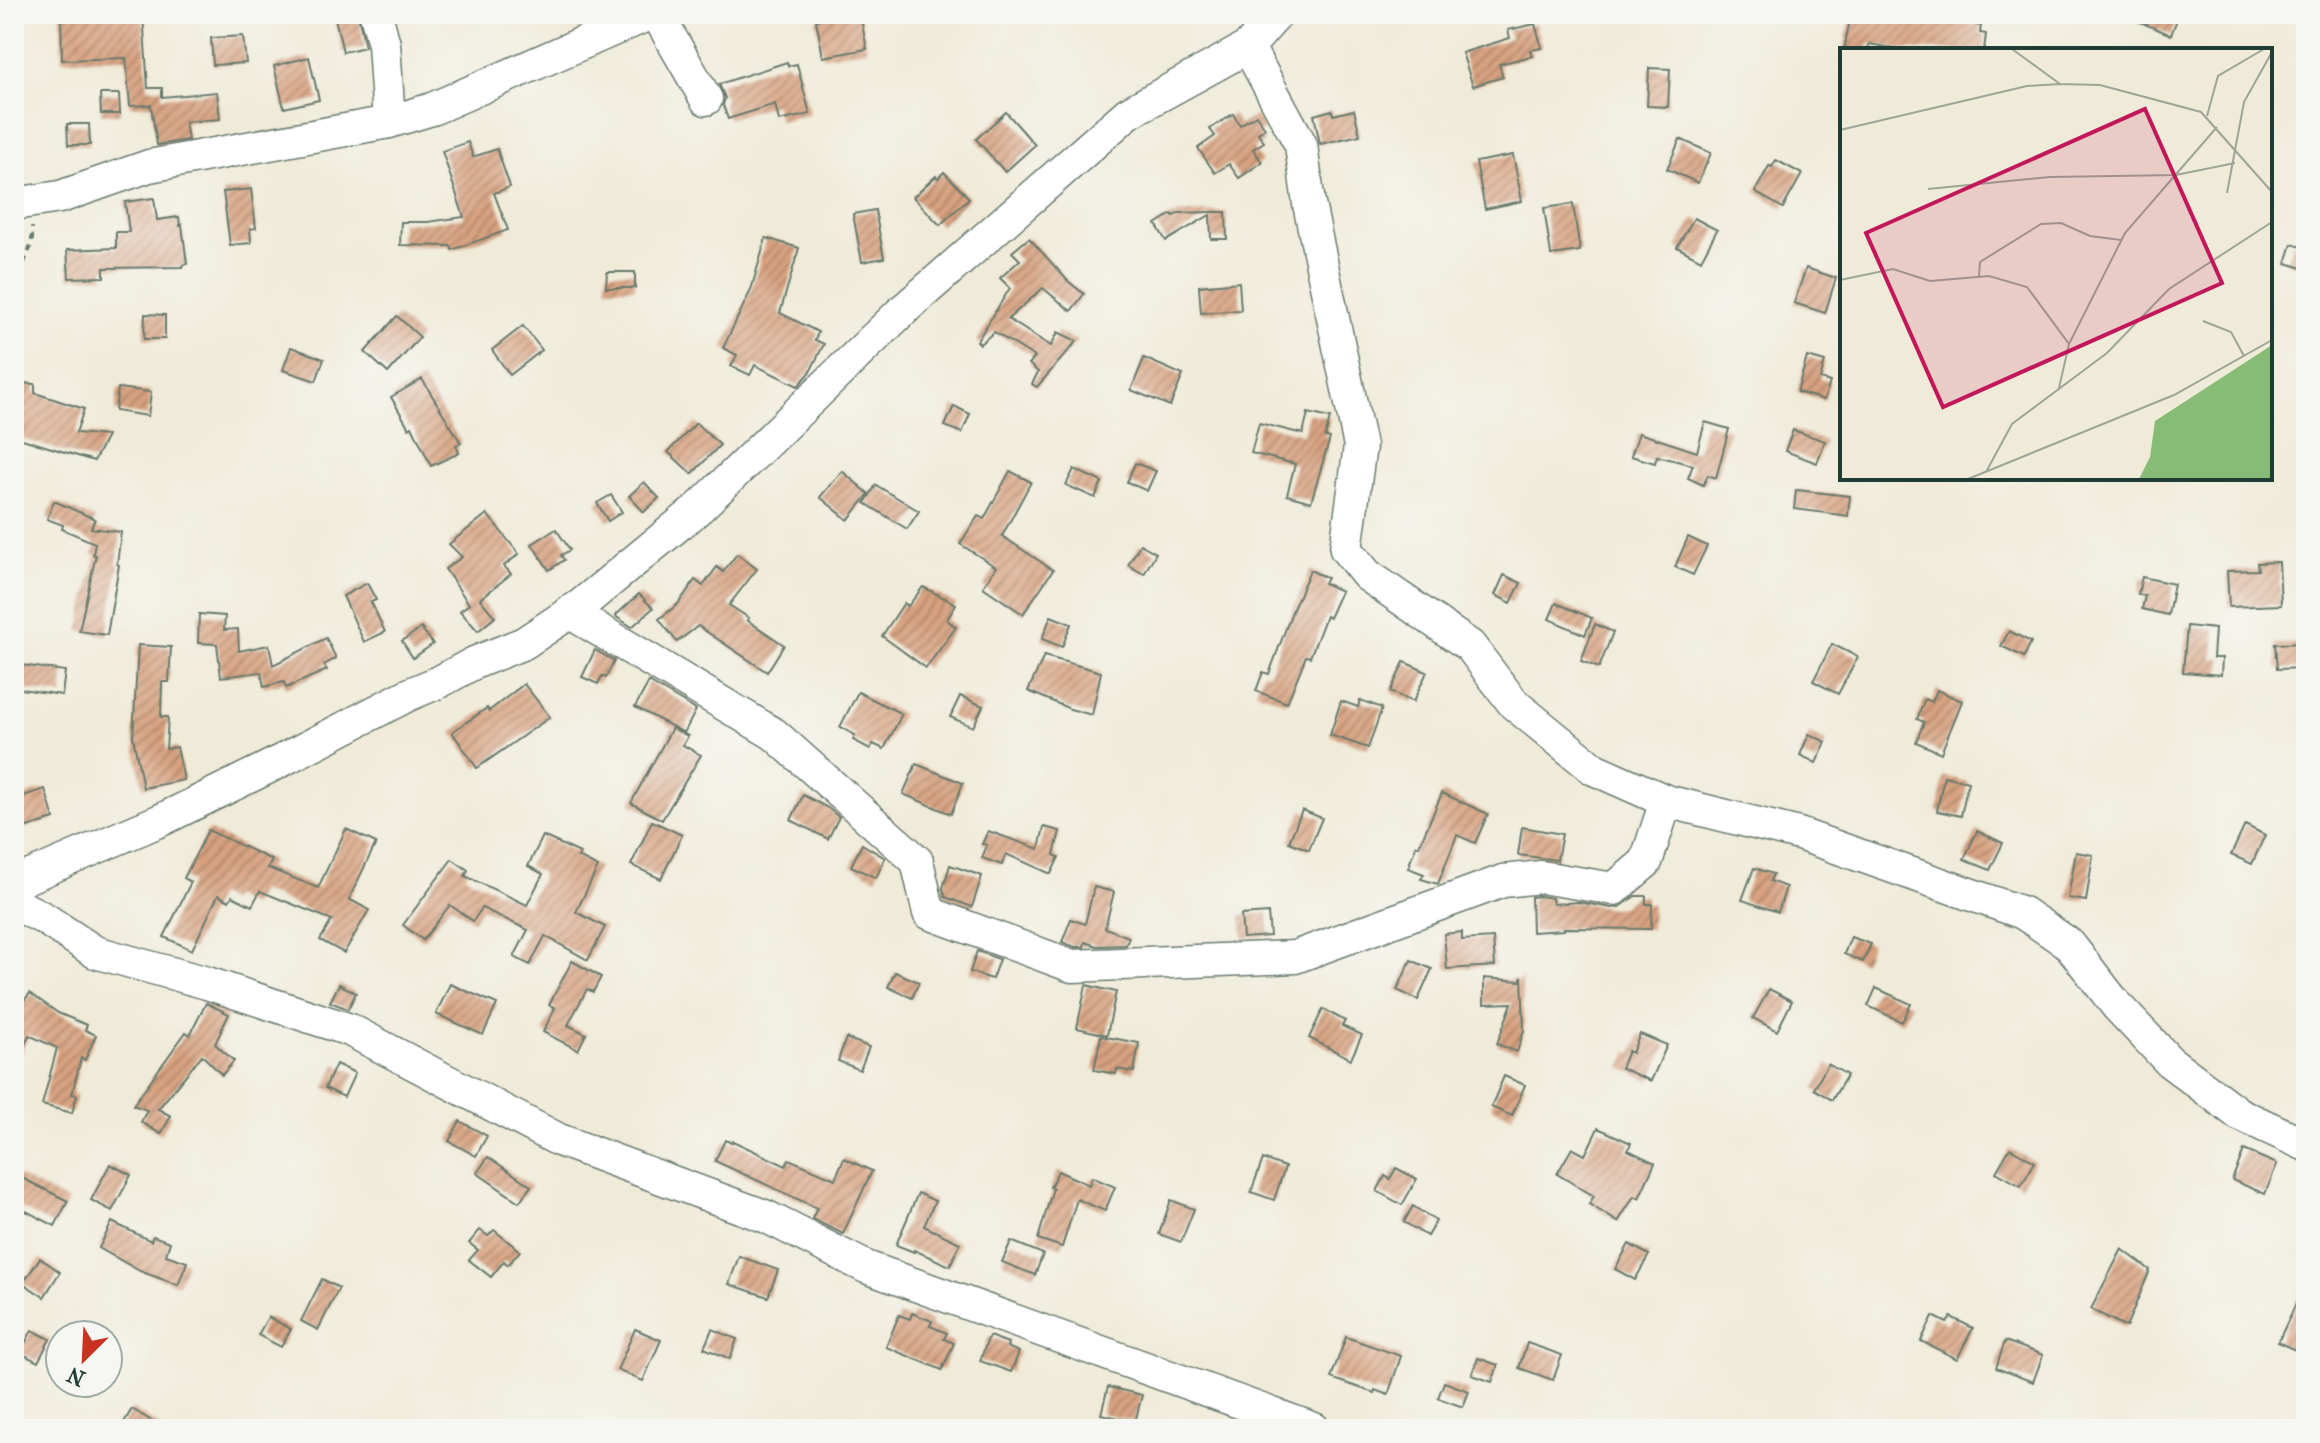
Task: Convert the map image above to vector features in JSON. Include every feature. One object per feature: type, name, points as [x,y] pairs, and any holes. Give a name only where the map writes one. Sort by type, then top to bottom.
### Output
[{"type":"street","points":[[376,14],[384,44],[389,122]]},
{"type":"street","points":[[23,203],[60,197],[149,166],[389,122],[466,95],[649,14]]},
{"type":"street","points":[[657,14],[706,99]]},
{"type":"street","points":[[14,883],[161,820],[408,695],[524,643],[569,612],[699,508],[900,313],[1128,113],[1248,47],[1277,14]]},
{"type":"street","points":[[1248,47],[1301,145],[1309,204],[1360,446],[1346,549],[1367,575],[1470,646],[1514,704],[1594,769],[1666,801],[1799,834],[2023,913],[2069,944],[2117,1006],[2169,1061],[2239,1114],[2306,1145]]},
{"type":"street","points":[[569,612],[774,734],[917,861],[929,913],[1072,966],[1295,957],[1503,881],[1541,877],[1614,889],[1646,862],[1666,801]]},
{"type":"street","points":[[14,903],[95,952],[207,983],[350,1030],[559,1140],[767,1217],[866,1267],[1314,1429]]},
{"type":"path","points":[[14,285],[32,244],[23,203]]},
{"type":"building","points":[[61,14],[143,14],[148,88],[162,88],[162,97],[217,92],[220,119],[185,122],[188,140],[157,145],[151,105],[130,106],[126,58],[62,60]]},
{"type":"building","points":[[334,14],[358,14],[365,47],[343,52]]},
{"type":"building","points":[[860,14],[867,49],[823,57],[816,20]]},
{"type":"building","points":[[1851,14],[1915,14],[1981,26],[1980,33],[1986,34],[1984,48],[1892,48],[1869,44],[1868,48],[1844,48]]},
{"type":"building","points":[[2121,14],[2179,14],[2171,35]]},
{"type":"building","points":[[1535,24],[1542,48],[1530,50],[1532,56],[1499,64],[1503,77],[1473,86],[1462,53],[1510,38],[1508,30]]},
{"type":"building","points":[[243,36],[246,63],[213,65],[211,38]]},
{"type":"building","points":[[309,57],[319,100],[284,108],[274,66]]},
{"type":"building","points":[[787,62],[788,66],[797,64],[810,114],[779,121],[775,104],[728,119],[719,84]]},
{"type":"building","points":[[1649,68],[1670,69],[1668,107],[1647,106]]},
{"type":"building","points":[[100,94],[119,94],[120,114],[101,114]]},
{"type":"building","points":[[1332,110],[1333,115],[1354,110],[1360,135],[1320,144],[1314,115]]},
{"type":"building","points":[[1006,112],[1035,145],[1005,172],[976,139]]},
{"type":"building","points":[[1233,114],[1240,125],[1256,115],[1265,128],[1258,133],[1264,142],[1253,149],[1262,162],[1239,178],[1229,164],[1215,173],[1198,148],[1215,136],[1210,129]]},
{"type":"building","points":[[67,124],[89,124],[90,145],[68,145]]},
{"type":"building","points":[[1680,139],[1711,153],[1698,183],[1667,169]]},
{"type":"building","points":[[468,142],[473,157],[497,149],[510,187],[494,193],[508,230],[452,250],[451,246],[400,245],[401,222],[464,217],[442,151]]},
{"type":"building","points":[[1513,155],[1522,201],[1485,209],[1476,162]]},
{"type":"building","points":[[1776,160],[1802,174],[1783,208],[1755,192],[1769,166],[1772,167]]},
{"type":"building","points":[[944,172],[969,198],[940,225],[913,197]]},
{"type":"building","points":[[251,189],[256,228],[250,229],[251,243],[230,245],[223,192]]},
{"type":"building","points":[[154,198],[157,220],[179,217],[187,264],[183,267],[104,268],[104,277],[69,278],[67,250],[116,248],[116,232],[129,232],[125,202]]},
{"type":"building","points":[[1573,204],[1580,251],[1551,255],[1544,208]]},
{"type":"building","points":[[875,210],[884,258],[862,262],[853,214]]},
{"type":"building","points":[[1226,212],[1227,239],[1211,239],[1210,215],[1166,241],[1156,224],[1172,214]]},
{"type":"building","points":[[1694,218],[1717,230],[1701,260],[1677,247]]},
{"type":"building","points":[[766,238],[799,248],[780,313],[818,332],[815,340],[824,344],[809,374],[798,386],[755,365],[750,375],[731,366],[737,355],[723,348],[751,290]]},
{"type":"building","points":[[1029,238],[1084,294],[1071,311],[1043,288],[1008,319],[1051,346],[1058,332],[1077,341],[1037,387],[1032,384],[1038,372],[1029,364],[1035,357],[994,332],[980,344],[977,341],[1010,288],[1000,278],[1020,260],[1012,252]]},
{"type":"building","points":[[2292,244],[2306,248],[2306,269],[2286,263]]},
{"type":"building","points":[[1806,268],[1836,278],[1825,313],[1794,303]]},
{"type":"building","points":[[607,272],[635,272],[635,288],[606,288]]},
{"type":"building","points":[[1239,282],[1241,310],[1201,313],[1199,286]]},
{"type":"building","points":[[145,314],[165,315],[165,339],[144,339]]},
{"type":"building","points":[[397,316],[420,337],[388,373],[365,352]]},
{"type":"building","points":[[523,326],[542,350],[510,375],[492,350]]},
{"type":"building","points":[[291,347],[324,359],[316,381],[283,370]]},
{"type":"building","points":[[1807,357],[1825,362],[1820,379],[1830,382],[1824,400],[1797,392]]},
{"type":"building","points":[[1144,358],[1183,375],[1170,406],[1131,390]]},
{"type":"building","points":[[422,379],[461,443],[456,445],[459,453],[431,466],[412,426],[409,428],[391,397]]},
{"type":"building","points":[[14,383],[35,384],[35,393],[84,409],[76,433],[107,436],[94,461],[19,438],[25,402],[14,402]]},
{"type":"building","points":[[118,388],[151,392],[148,416],[115,411]]},
{"type":"building","points":[[954,406],[970,414],[962,433],[945,426]]},
{"type":"building","points":[[1308,413],[1330,418],[1325,437],[1330,438],[1311,502],[1287,495],[1295,464],[1251,453],[1259,423],[1303,434]]},
{"type":"building","points":[[1705,422],[1729,429],[1716,478],[1708,475],[1703,485],[1688,478],[1693,465],[1657,456],[1655,463],[1631,456],[1639,433],[1697,452]]},
{"type":"building","points":[[696,423],[720,445],[692,474],[668,452]]},
{"type":"building","points":[[1793,430],[1825,441],[1817,463],[1785,451]]},
{"type":"building","points":[[1135,463],[1156,471],[1147,491],[1127,482]]},
{"type":"building","points":[[1074,469],[1102,482],[1095,498],[1066,485]]},
{"type":"building","points":[[842,471],[869,494],[848,520],[820,497]]},
{"type":"building","points":[[1010,471],[1031,482],[1002,536],[1053,570],[1023,614],[983,587],[996,567],[960,544],[978,516],[984,519]]},
{"type":"building","points":[[644,482],[659,498],[644,512],[629,496]]},
{"type":"building","points":[[876,485],[919,511],[907,529],[865,503]]},
{"type":"building","points":[[1796,490],[1850,496],[1848,516],[1794,509]]},
{"type":"building","points":[[611,495],[622,512],[608,521],[597,503]]},
{"type":"building","points":[[54,501],[95,519],[91,528],[121,532],[119,565],[107,635],[79,631],[96,555],[93,555],[95,543],[47,519]]},
{"type":"building","points":[[487,514],[519,554],[504,566],[511,574],[480,599],[495,617],[478,631],[460,611],[469,604],[445,569],[462,557],[449,544]]},
{"type":"building","points":[[556,529],[570,550],[561,555],[564,560],[549,570],[532,544]]},
{"type":"building","points":[[1688,537],[1707,546],[1693,575],[1675,567]]},
{"type":"building","points":[[1140,544],[1156,553],[1144,574],[1128,565]]},
{"type":"building","points":[[737,554],[757,569],[729,605],[784,645],[767,672],[698,626],[677,642],[659,619],[678,604],[695,580],[703,586],[717,567],[723,572]]},
{"type":"building","points":[[2279,562],[2281,605],[2229,607],[2227,571],[2258,570],[2257,563]]},
{"type":"building","points":[[1310,570],[1327,578],[1324,583],[1341,591],[1329,618],[1326,616],[1310,657],[1306,656],[1287,703],[1256,691],[1263,672],[1269,674]]},
{"type":"building","points":[[1504,575],[1521,583],[1511,603],[1495,595]]},
{"type":"building","points":[[2142,577],[2174,584],[2168,615],[2142,609],[2145,596],[2138,594]]},
{"type":"building","points":[[367,583],[376,600],[371,602],[385,632],[364,642],[343,596]]},
{"type":"building","points":[[923,587],[956,604],[947,620],[956,627],[926,668],[882,636],[904,603],[908,606]]},
{"type":"building","points":[[639,594],[653,608],[632,627],[615,616]]},
{"type":"building","points":[[1556,603],[1592,618],[1585,635],[1549,619]]},
{"type":"building","points":[[199,614],[225,616],[224,630],[238,629],[239,651],[269,645],[273,665],[326,638],[336,658],[324,665],[327,670],[286,688],[284,682],[264,687],[261,672],[221,677],[217,644],[198,643]]},
{"type":"building","points":[[1051,616],[1071,624],[1062,647],[1042,639]]},
{"type":"building","points":[[1595,624],[1613,632],[1599,668],[1581,661]]},
{"type":"building","points":[[2187,626],[2215,629],[2213,658],[2222,658],[2221,675],[2183,672]]},
{"type":"building","points":[[421,628],[433,644],[413,658],[402,641]]},
{"type":"building","points":[[2009,631],[2031,642],[2024,657],[2001,646]]},
{"type":"building","points":[[2306,643],[2306,668],[2277,669],[2275,644]]},
{"type":"building","points":[[1832,644],[1858,657],[1838,694],[1813,681]]},
{"type":"building","points":[[138,645],[171,647],[169,682],[162,682],[161,717],[168,717],[166,749],[177,747],[184,780],[143,788],[133,737]]},
{"type":"building","points":[[595,650],[614,661],[606,678],[602,676],[598,684],[582,677]]},
{"type":"building","points":[[1044,656],[1101,672],[1092,715],[1028,691]]},
{"type":"building","points":[[1404,662],[1427,672],[1413,702],[1390,692]]},
{"type":"building","points":[[14,664],[65,671],[62,695],[14,688]]},
{"type":"building","points":[[649,682],[696,710],[684,733],[635,707]]},
{"type":"building","points":[[524,684],[550,717],[477,768],[452,732],[487,708],[489,711]]},
{"type":"building","points":[[1937,690],[1962,701],[1941,753],[1916,742],[1924,722],[1917,719],[1925,699],[1932,702]]},
{"type":"building","points":[[858,692],[902,714],[884,749],[873,744],[870,749],[853,740],[855,735],[840,727]]},
{"type":"building","points":[[960,696],[983,706],[973,727],[950,717]]},
{"type":"building","points":[[1360,700],[1382,708],[1368,748],[1330,735],[1341,701],[1358,707]]},
{"type":"building","points":[[672,728],[688,736],[683,745],[701,755],[662,820],[631,803]]},
{"type":"building","points":[[1809,734],[1826,742],[1816,763],[1800,755]]},
{"type":"building","points":[[916,764],[963,783],[951,814],[903,794]]},
{"type":"building","points":[[1944,776],[1968,782],[1961,816],[1937,811]]},
{"type":"building","points":[[45,789],[54,819],[14,831],[14,799]]},
{"type":"building","points":[[1442,793],[1488,814],[1475,843],[1457,835],[1438,884],[1421,879],[1424,874],[1408,868]]},
{"type":"building","points":[[803,795],[839,817],[828,839],[791,820]]},
{"type":"building","points":[[1302,810],[1322,818],[1309,850],[1289,842]]},
{"type":"building","points":[[652,821],[682,835],[661,879],[631,865]]},
{"type":"building","points":[[2245,825],[2265,835],[2252,864],[2231,855]]},
{"type":"building","points":[[1044,827],[1060,831],[1054,855],[1059,857],[1051,874],[1006,854],[1002,865],[982,858],[987,845],[982,844],[988,831],[1039,849]]},
{"type":"building","points":[[1522,827],[1562,834],[1557,860],[1518,855]]},
{"type":"building","points":[[346,829],[376,843],[349,899],[369,910],[344,953],[320,940],[332,920],[260,891],[252,906],[232,896],[229,901],[218,895],[192,950],[164,937],[191,882],[184,878],[208,830],[272,860],[268,868],[318,888]]},
{"type":"building","points":[[1977,831],[2003,843],[1990,870],[1964,859]]},
{"type":"building","points":[[543,836],[580,853],[578,857],[598,867],[576,912],[605,927],[588,960],[545,936],[530,965],[514,957],[528,930],[482,908],[473,921],[450,905],[423,940],[403,925],[452,859],[468,870],[465,876],[527,905],[543,874],[528,866]]},
{"type":"building","points":[[862,844],[885,858],[876,878],[851,866]]},
{"type":"building","points":[[2076,852],[2093,855],[2086,901],[2068,898]]},
{"type":"building","points":[[950,865],[982,876],[972,907],[945,897],[943,888]]},
{"type":"building","points":[[1754,868],[1773,874],[1770,881],[1786,887],[1778,912],[1742,900]]},
{"type":"building","points":[[1094,887],[1114,892],[1105,928],[1129,937],[1126,945],[1097,946],[1085,942],[1084,947],[1075,947],[1062,942],[1071,919],[1085,924]]},
{"type":"building","points":[[1635,896],[1646,896],[1646,904],[1652,904],[1651,929],[1564,928],[1532,932],[1531,897],[1552,898],[1553,904],[1578,902],[1612,908],[1620,907]]},
{"type":"building","points":[[1268,913],[1270,936],[1243,938],[1241,915]]},
{"type":"building","points":[[1462,932],[1462,940],[1493,938],[1495,966],[1447,969],[1444,934]]},
{"type":"building","points":[[1851,937],[1871,944],[1863,962],[1844,954]]},
{"type":"building","points":[[977,951],[999,959],[992,979],[970,972]]},
{"type":"building","points":[[1411,960],[1432,969],[1418,1000],[1397,990]]},
{"type":"building","points":[[572,961],[601,977],[593,992],[587,989],[568,1025],[586,1034],[578,1050],[543,1032],[555,1008],[549,1005]]},
{"type":"building","points":[[895,972],[919,982],[912,998],[888,987]]},
{"type":"building","points":[[1522,976],[1524,1030],[1517,1052],[1497,1044],[1512,1003],[1484,1004],[1484,978],[1520,981]]},
{"type":"building","points":[[339,984],[356,993],[348,1009],[330,1002]]},
{"type":"building","points":[[450,984],[497,1004],[483,1035],[436,1014]]},
{"type":"building","points":[[1086,985],[1116,992],[1107,1035],[1077,1028]]},
{"type":"building","points":[[1876,988],[1911,1004],[1902,1022],[1868,1006]]},
{"type":"building","points":[[1769,989],[1792,1001],[1777,1031],[1753,1018]]},
{"type":"building","points":[[30,993],[58,1013],[87,1025],[85,1030],[96,1035],[85,1060],[81,1058],[72,1094],[77,1095],[72,1113],[42,1105],[57,1048],[29,1035],[14,1069],[14,996],[23,1002]]},
{"type":"building","points":[[206,1003],[229,1014],[215,1044],[234,1061],[222,1075],[202,1055],[158,1109],[171,1116],[161,1134],[141,1122],[147,1110],[133,1105],[186,1032],[190,1035]]},
{"type":"building","points":[[1323,1009],[1345,1021],[1342,1026],[1362,1035],[1351,1059],[1309,1038]]},
{"type":"building","points":[[1640,1034],[1667,1045],[1651,1081],[1621,1068]]},
{"type":"building","points":[[1101,1036],[1139,1043],[1134,1072],[1117,1069],[1116,1074],[1094,1070]]},
{"type":"building","points":[[846,1038],[869,1047],[860,1070],[838,1061]]},
{"type":"building","points":[[336,1064],[355,1073],[344,1097],[325,1088]]},
{"type":"building","points":[[1828,1064],[1847,1075],[1832,1100],[1814,1089]]},
{"type":"building","points":[[1504,1076],[1525,1085],[1512,1116],[1491,1107]]},
{"type":"building","points":[[460,1121],[487,1136],[476,1156],[449,1141]]},
{"type":"building","points":[[1598,1128],[1631,1143],[1628,1150],[1655,1163],[1639,1198],[1634,1196],[1618,1222],[1589,1204],[1594,1196],[1557,1174],[1572,1148],[1585,1155]]},
{"type":"building","points":[[725,1140],[786,1166],[789,1159],[835,1179],[844,1158],[872,1171],[843,1234],[812,1219],[817,1208],[715,1161]]},
{"type":"building","points":[[2010,1148],[2035,1162],[2021,1186],[1996,1172]]},
{"type":"building","points":[[2244,1150],[2277,1164],[2265,1194],[2232,1180]]},
{"type":"building","points":[[488,1157],[531,1186],[519,1202],[477,1173]]},
{"type":"building","points":[[1263,1159],[1285,1167],[1274,1200],[1251,1192]]},
{"type":"building","points":[[110,1164],[131,1175],[112,1211],[91,1200]]},
{"type":"building","points":[[1396,1168],[1417,1179],[1402,1205],[1377,1191],[1385,1176],[1390,1179]]},
{"type":"building","points":[[1058,1171],[1089,1185],[1092,1177],[1115,1187],[1105,1211],[1077,1199],[1062,1247],[1038,1239],[1053,1188],[1050,1187]]},
{"type":"building","points":[[14,1174],[68,1201],[55,1226],[14,1205]]},
{"type":"building","points":[[918,1193],[935,1201],[924,1226],[960,1243],[950,1266],[896,1245]]},
{"type":"building","points":[[1171,1200],[1194,1209],[1181,1242],[1159,1234]]},
{"type":"building","points":[[1413,1206],[1436,1221],[1427,1236],[1404,1222]]},
{"type":"building","points":[[112,1222],[151,1241],[153,1236],[170,1242],[166,1255],[187,1262],[178,1285],[140,1271],[99,1248]]},
{"type":"building","points":[[480,1230],[488,1236],[494,1230],[520,1251],[508,1265],[504,1261],[491,1277],[469,1260],[478,1250],[469,1243]]},
{"type":"building","points":[[1011,1241],[1043,1254],[1035,1275],[1002,1262]]},
{"type":"building","points":[[1629,1244],[1649,1255],[1635,1280],[1615,1269]]},
{"type":"building","points":[[2122,1249],[2150,1270],[2126,1327],[2091,1309]]},
{"type":"building","points":[[739,1256],[778,1270],[768,1297],[729,1284]]},
{"type":"building","points":[[40,1258],[60,1272],[44,1297],[23,1283]]},
{"type":"building","points":[[322,1279],[339,1288],[318,1330],[301,1321]]},
{"type":"building","points":[[2306,1282],[2306,1355],[2278,1342]]},
{"type":"building","points":[[912,1313],[932,1321],[930,1326],[947,1333],[944,1339],[954,1343],[942,1370],[886,1347],[899,1315],[910,1319]]},
{"type":"building","points":[[1933,1316],[1947,1323],[1951,1317],[1973,1328],[1957,1359],[1921,1341]]},
{"type":"building","points":[[268,1317],[291,1329],[281,1347],[258,1335]]},
{"type":"building","points":[[635,1329],[661,1340],[643,1381],[617,1370]]},
{"type":"building","points":[[712,1329],[737,1339],[730,1359],[704,1348]]},
{"type":"building","points":[[32,1330],[44,1336],[44,1350],[38,1362],[20,1353]]},
{"type":"building","points":[[989,1336],[1008,1343],[1007,1347],[1019,1352],[1011,1372],[980,1361]]},
{"type":"building","points":[[1346,1337],[1401,1356],[1388,1395],[1331,1378]]},
{"type":"building","points":[[2005,1341],[2043,1355],[2033,1382],[1996,1368]]},
{"type":"building","points":[[1527,1343],[1562,1355],[1553,1380],[1519,1368]]},
{"type":"building","points":[[1478,1358],[1498,1365],[1492,1382],[1472,1375]]},
{"type":"building","points":[[1444,1382],[1469,1391],[1463,1407],[1438,1398]]},
{"type":"building","points":[[1108,1387],[1142,1395],[1135,1422],[1101,1414]]},
{"type":"building","points":[[132,1409],[165,1429],[120,1429]]}]
